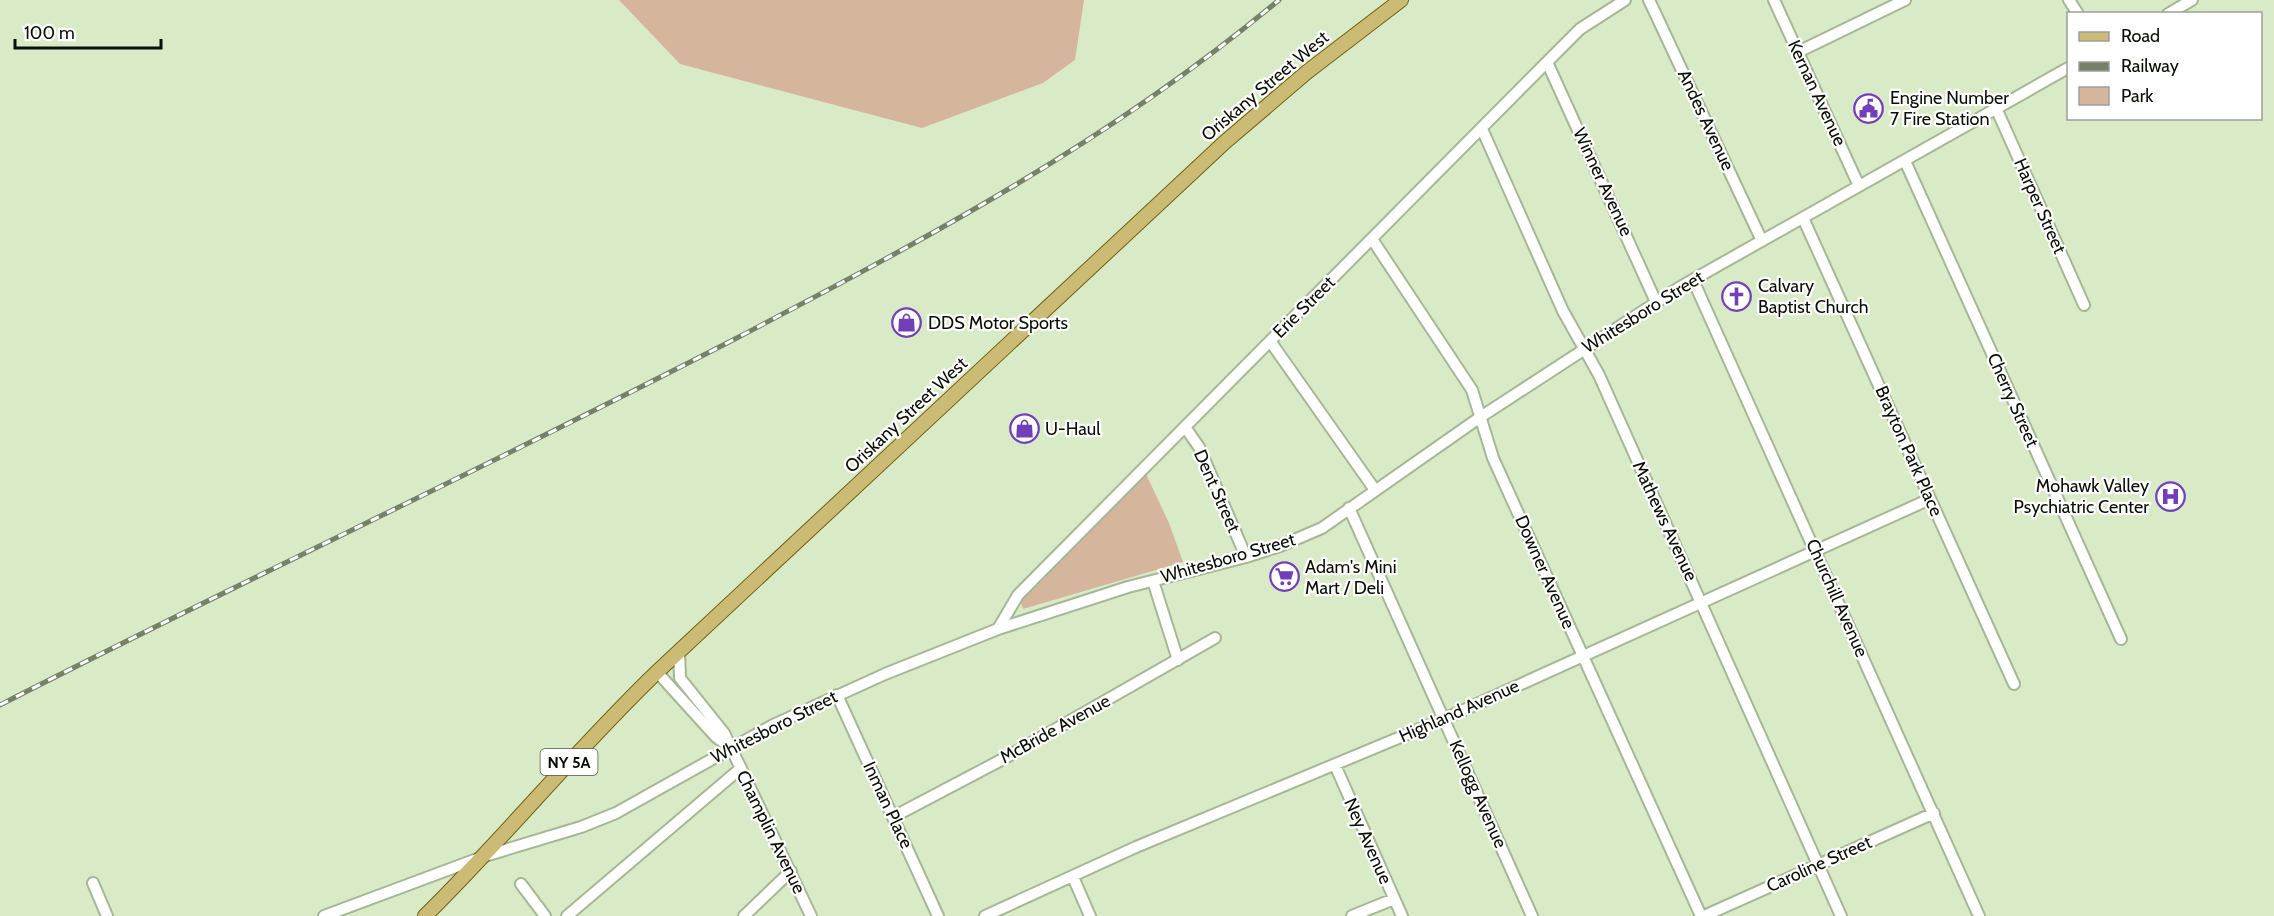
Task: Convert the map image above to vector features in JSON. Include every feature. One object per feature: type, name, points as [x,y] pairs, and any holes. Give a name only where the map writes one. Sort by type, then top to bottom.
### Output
[{"type":"main road","name":"Oriskany Street West","points":[[485,856],[584,746],[679,651],[1225,141],[1307,72],[1401,0]]},
{"type":"main road","name":"NY 5A","points":[[425,916],[485,856]]},
{"type":"street","name":"Erie Street","points":[[998,629],[1018,594],[1547,62],[1580,29],[1625,0]]},
{"type":"street","name":"Andes Avenue","points":[[1649,0],[1762,241]]},
{"type":"street","name":"Kernan Avenue","points":[[1774,0],[1859,186]]},
{"type":"street","points":[[1798,52],[1905,0]]},
{"type":"street","points":[[2171,12],[2192,0]]},
{"type":"street","name":"Winner Avenue","points":[[1547,62],[1656,302]]},
{"type":"street","name":"Whitesboro Street","points":[[324,916],[485,856],[572,830],[616,813],[731,747],[837,695],[998,629],[1153,581],[1246,557],[1304,536],[1349,508],[1479,417],[1656,302],[2067,69]]},
{"type":"street","name":"Harper Street","points":[[1996,108],[2084,305]]},
{"type":"street","name":"Mathews Avenue","points":[[1482,129],[1563,311],[1599,375],[1841,916]]},
{"type":"street","name":"Cherry Street","points":[[1905,161],[2121,639]]},
{"type":"street","name":"Brayton Park Place","points":[[1803,218],[2014,684]]},
{"type":"street","name":"Downer Avenue","points":[[1372,239],[1472,390],[1493,458],[1703,916]]},
{"type":"street","name":"Churchill Avenue","points":[[1693,280],[1979,916]]},
{"type":"street","points":[[1270,341],[1375,490]]},
{"type":"street","name":"Dent Street","points":[[1185,427],[1199,447],[1246,557]]},
{"type":"street","name":"Highland Avenue","points":[[986,916],[1286,782],[1335,765],[1444,718],[1930,499]]},
{"type":"street","name":"Kellogg Avenue","points":[[1349,508],[1532,916]]},
{"type":"street","points":[[1153,581],[1178,660]]},
{"type":"street","name":"McBride Avenue","points":[[893,817],[1005,758],[1215,638]]},
{"type":"street","name":"Champlin Avenue","points":[[679,651],[680,678],[724,733],[811,916]]},
{"type":"street","name":"Champlin Avenue","points":[[657,672],[716,737],[731,747]]},
{"type":"street","name":"Inman Place","points":[[837,695],[938,916]]},
{"type":"street","name":"Ney Avenue","points":[[1335,765],[1402,916]]},
{"type":"street","points":[[567,916],[741,768]]},
{"type":"street","name":"Caroline Street","points":[[1703,916],[1934,813]]},
{"type":"street","points":[[744,916],[791,871]]},
{"type":"street","points":[[1073,877],[1090,916]]},
{"type":"street","points":[[93,883],[107,916]]},
{"type":"street","points":[[521,884],[545,916]]},
{"type":"street","points":[[1352,916],[1394,899]]},
{"type":"green space","points":[[619,0],[1084,0],[1075,60],[1043,83],[922,128],[680,64]]},
{"type":"green space","points":[[1146,474],[1169,523],[1183,562],[1023,609],[1020,600]]},
{"type":"railway","points":[[0,705],[640,387],[875,265],[1014,186],[1082,143],[1149,99],[1279,0]]},
{"type":"place","name":"Engine Number 7 Fire Station","points":[[1869,108]]},
{"type":"place","name":"Calvary Baptist Church","points":[[1737,296]]},
{"type":"place","name":"DDS Motor Sports","points":[[907,323]]},
{"type":"place","name":"U-Haul","points":[[1024,429]]},
{"type":"place","name":"Mohawk Valley Psychiatric Center","points":[[2170,496]]},
{"type":"place","name":"Adam's Mini Mart / Deli","points":[[1284,577]]}]
